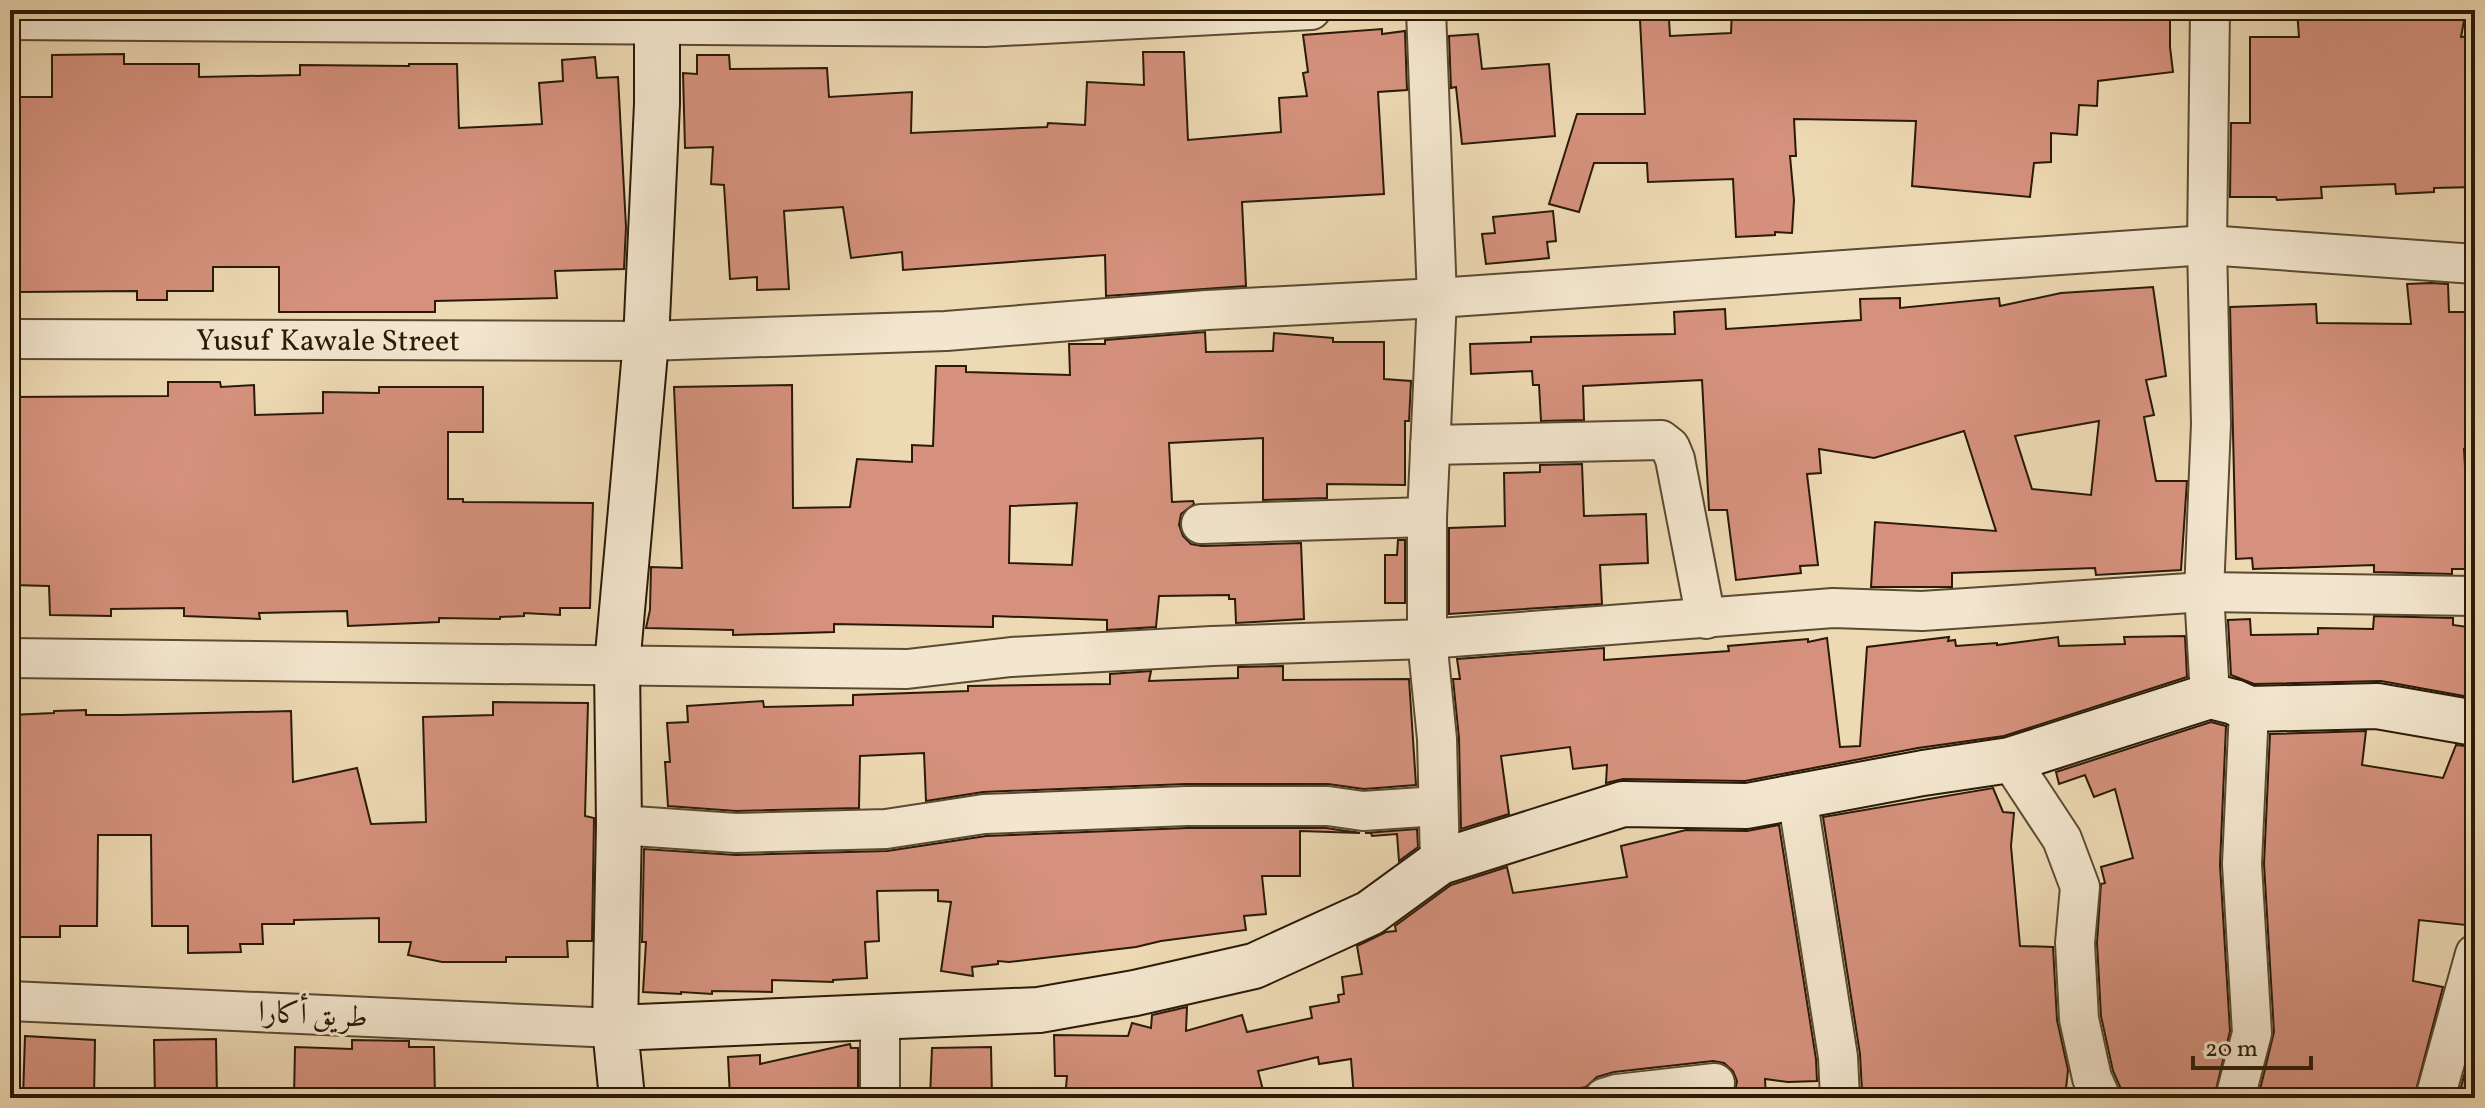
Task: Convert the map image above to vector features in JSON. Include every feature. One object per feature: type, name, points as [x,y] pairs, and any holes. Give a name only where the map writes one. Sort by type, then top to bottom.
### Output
[{"type":"street","points":[[10,20],[657,17],[985,27],[1311,10]]},
{"type":"street","points":[[1426,10],[1437,298],[1427,517],[1427,639],[1437,739],[1440,862]]},
{"type":"street","points":[[2210,10],[2207,245],[2211,424],[2204,592],[2229,702],[2242,864],[2252,1033],[2235,1098]]},
{"type":"street","points":[[622,1098],[615,1028],[619,825],[617,666],[646,341],[657,104],[657,17]]},
{"type":"street","name":"Yusuf Kawale Street","points":[[10,339],[646,341],[946,331],[1207,310],[1437,298],[2207,245],[2475,264]]},
{"type":"street","points":[[1430,445],[1661,440],[1670,447],[1675,459],[1706,619]]},
{"type":"street","points":[[1201,524],[1427,517]]},
{"type":"street","points":[[10,658],[907,669],[1011,657],[1427,639],[1833,608],[1922,611],[2204,592],[2475,596]]},
{"type":"street","points":[[615,1028],[1039,1010],[1135,993],[1254,966],[1370,913],[1440,862],[1623,804],[1747,806],[2010,760],[2229,702],[2377,706],[2475,723]]},
{"type":"street","points":[[2010,760],[2062,839],[2080,887],[2075,943],[2079,1019],[2092,1078],[2101,1098]]},
{"type":"street","points":[[1797,796],[1838,1057],[1840,1098]]},
{"type":"street","points":[[619,825],[736,833],[886,829],[984,814],[1156,807],[1328,806],[1363,811],[1438,806]]},
{"type":"street","points":[[2435,1098],[2475,954]]},
{"type":"street","name":"طريق أكارا","points":[[10,1001],[615,1028]]},
{"type":"street","points":[[880,1017],[880,1098]]},
{"type":"street","points":[[1604,1098],[1715,1083]]},
{"type":"building","points":[[1732,10],[2170,10],[2173,72],[2098,81],[2097,106],[2079,105],[2077,135],[2051,133],[2051,162],[2034,163],[2030,197],[1912,186],[1916,121],[1794,119],[1796,156],[1790,156],[1794,200],[1792,233],[1736,237],[1733,179],[1648,182],[1647,163],[1594,163],[1579,212],[1549,204],[1577,114],[1645,114],[1640,20],[1669,19],[1670,36],[1731,33]]},
{"type":"building","points":[[2297,10],[2466,10],[2461,37],[2475,36],[2475,187],[2434,188],[2434,192],[2396,194],[2395,184],[2321,187],[2322,198],[2277,200],[2276,197],[2230,197],[2231,123],[2250,123],[2250,37],[2299,37]]},
{"type":"building","points":[[1382,29],[1382,34],[1405,31],[1407,90],[1378,92],[1384,194],[1242,202],[1246,286],[1106,296],[1105,255],[903,270],[902,252],[851,258],[843,207],[784,211],[789,289],[757,290],[757,277],[730,279],[724,185],[711,184],[713,147],[685,148],[683,73],[697,74],[697,55],[729,55],[730,69],[827,68],[829,97],[912,92],[911,133],[1047,127],[1048,123],[1085,125],[1087,82],[1144,85],[1143,52],[1184,52],[1188,140],[1281,132],[1279,98],[1307,96],[1303,73],[1308,72],[1303,35]]},
{"type":"building","points":[[1478,34],[1482,69],[1549,64],[1555,136],[1462,144],[1456,87],[1451,88],[1449,36]]},
{"type":"building","points":[[124,54],[124,64],[199,64],[199,77],[300,75],[300,65],[457,64],[459,128],[542,124],[539,83],[563,81],[562,60],[595,57],[597,78],[618,77],[626,227],[624,269],[555,271],[557,298],[435,301],[435,312],[279,312],[279,267],[213,267],[213,291],[167,291],[167,300],[137,300],[137,291],[20,292],[20,281],[10,280],[10,97],[52,97],[52,55]]},
{"type":"building","points":[[1553,211],[1556,241],[1547,242],[1549,258],[1486,264],[1482,234],[1495,233],[1493,217]]},
{"type":"building","points":[[2407,284],[2448,284],[2449,312],[2475,312],[2475,376],[2472,376],[2475,449],[2464,449],[2468,520],[2475,520],[2475,569],[2452,569],[2452,574],[2374,572],[2374,565],[2253,569],[2252,558],[2236,559],[2230,307],[2316,304],[2317,323],[2411,324]]},
{"type":"building","points":[[2153,287],[2166,376],[2146,380],[2154,415],[2144,417],[2156,481],[2187,481],[2181,570],[2096,575],[2095,568],[1952,573],[1952,587],[1871,587],[1875,522],[1996,531],[1964,431],[1874,458],[1819,449],[1821,473],[1807,474],[1818,565],[1800,566],[1801,573],[1736,580],[1727,510],[1709,510],[1702,380],[1583,386],[1584,420],[1541,421],[1539,385],[1533,385],[1532,371],[1471,374],[1470,344],[1531,342],[1531,337],[1675,334],[1674,312],[1725,309],[1726,329],[1861,320],[1860,299],[1900,298],[1900,308],[1999,298],[2000,306],[2061,293]],"holes":[[[2099,421],[2091,495],[2032,489],[2015,436]]]},
{"type":"building","points":[[1205,332],[1206,352],[1273,351],[1274,333],[1333,338],[1333,342],[1384,342],[1384,379],[1411,381],[1409,421],[1405,421],[1405,485],[1327,484],[1327,498],[1263,500],[1263,438],[1169,443],[1172,502],[1193,501],[1194,504],[1181,514],[1179,525],[1183,536],[1191,544],[1202,546],[1301,543],[1304,619],[1236,623],[1235,599],[1229,599],[1229,595],[1159,596],[1156,627],[1107,630],[1107,620],[993,616],[993,627],[834,624],[834,632],[733,635],[733,630],[646,628],[650,610],[651,567],[682,568],[674,387],[792,385],[793,508],[850,507],[857,459],[912,462],[912,445],[933,446],[936,366],[966,366],[966,372],[1070,375],[1069,344],[1105,344],[1105,340]],"holes":[[[1077,503],[1072,565],[1009,563],[1010,506]]]},
{"type":"building","points":[[168,382],[220,382],[221,387],[254,385],[255,415],[323,413],[323,392],[379,393],[379,387],[483,387],[483,432],[448,432],[448,499],[463,499],[463,502],[593,503],[590,608],[560,608],[560,615],[524,613],[524,616],[500,619],[439,618],[439,622],[348,626],[347,611],[259,613],[260,619],[184,616],[184,608],[111,609],[111,616],[50,615],[49,586],[12,585],[10,397],[168,396]]},
{"type":"building","points":[[1582,464],[1584,516],[1646,514],[1648,563],[1600,565],[1602,604],[1449,614],[1449,528],[1505,526],[1504,473],[1540,472],[1540,465]]},
{"type":"building","points":[[1398,540],[1405,540],[1405,603],[1385,603],[1385,555],[1397,555]]},
{"type":"building","points":[[2374,616],[2453,618],[2453,625],[2475,628],[2475,698],[2381,681],[2254,684],[2231,675],[2228,620],[2250,619],[2251,635],[2318,634],[2318,628],[2373,629]]},
{"type":"building","points":[[2185,636],[2187,677],[2004,736],[1918,748],[1745,781],[1623,779],[1606,783],[1607,765],[1573,769],[1570,747],[1501,756],[1509,814],[1461,829],[1459,738],[1453,679],[1460,679],[1457,659],[1604,648],[1604,660],[1729,651],[1728,646],[1808,639],[1808,642],[1827,638],[1840,747],[1860,746],[1867,647],[1949,637],[1948,641],[1955,640],[1956,646],[1997,645],[2058,637],[2059,646],[2125,644],[2124,637]]},
{"type":"building","points":[[1283,666],[1283,680],[1409,679],[1416,785],[1364,789],[1328,784],[1186,784],[983,792],[926,801],[924,753],[860,756],[859,808],[736,811],[668,806],[665,762],[670,762],[667,723],[688,722],[687,706],[763,701],[764,707],[853,705],[853,695],[968,691],[968,686],[1110,684],[1110,674],[1151,671],[1149,681],[1238,678],[1238,667]]},
{"type":"building","points":[[493,702],[588,703],[585,816],[594,818],[592,941],[567,941],[568,957],[506,957],[506,962],[442,962],[408,955],[411,942],[379,942],[379,918],[262,924],[263,944],[240,944],[241,952],[188,953],[188,926],[152,926],[151,835],[98,835],[97,926],[60,926],[60,937],[10,937],[10,715],[86,710],[86,715],[291,711],[293,782],[357,768],[371,824],[426,822],[423,717],[493,715]]},
{"type":"building","points":[[2211,722],[2226,726],[2220,865],[2230,1031],[2214,1098],[2144,1098],[2121,1089],[2113,1071],[2101,1016],[2097,943],[2101,884],[2105,883],[2101,867],[2133,858],[2115,789],[2094,797],[2085,775],[2059,784],[2056,772]]},
{"type":"building","points":[[2366,731],[2362,765],[2443,778],[2456,745],[2475,747],[2475,926],[2419,920],[2413,981],[2443,987],[2414,1098],[2258,1098],[2274,1032],[2264,864],[2270,734]]},
{"type":"building","points":[[1993,788],[2003,812],[2014,813],[2011,846],[2020,946],[2053,947],[2057,1020],[2068,1070],[2065,1098],[1867,1098],[1868,1091],[1862,1091],[1860,1054],[1823,817]]},
{"type":"building","points":[[1779,825],[1817,1081],[1765,1079],[1766,1098],[1730,1098],[1737,1081],[1733,1071],[1724,1063],[1713,1061],[1614,1072],[1597,1077],[1586,1087],[1532,1098],[1354,1098],[1351,1059],[1319,1064],[1318,1057],[1258,1071],[1263,1090],[1233,1098],[1166,1098],[1164,1092],[1065,1098],[1067,1076],[1055,1076],[1054,1035],[1128,1036],[1132,1023],[1151,1028],[1152,1015],[1187,1007],[1186,1031],[1242,1015],[1247,1032],[1312,1018],[1310,1007],[1339,1002],[1338,995],[1344,994],[1342,977],[1362,974],[1357,946],[1386,932],[1396,931],[1395,926],[1451,885],[1507,867],[1513,893],[1627,877],[1621,846],[1686,830],[1747,831]]},
{"type":"building","points":[[1187,828],[1326,828],[1360,833],[1300,831],[1300,876],[1262,876],[1266,914],[1244,916],[1246,930],[1136,947],[998,961],[998,964],[972,967],[973,976],[941,971],[951,902],[938,901],[938,890],[877,891],[879,941],[865,942],[867,978],[833,982],[772,980],[772,992],[643,992],[646,942],[642,942],[644,849],[736,855],[887,851],[986,836]]},
{"type":"building","points":[[1417,829],[1418,847],[1399,861],[1397,834],[1372,836],[1365,833]]},
{"type":"building","points":[[25,1036],[95,1040],[94,1098],[23,1098]]},
{"type":"building","points":[[2475,1036],[2475,1098],[2458,1098]]},
{"type":"building","points":[[216,1039],[217,1098],[155,1098],[154,1040]]},
{"type":"building","points":[[352,1040],[409,1041],[409,1047],[434,1047],[435,1098],[294,1098],[295,1047],[352,1049]]},
{"type":"building","points":[[850,1044],[851,1048],[858,1048],[858,1088],[809,1098],[730,1098],[728,1057],[760,1055],[760,1064]]},
{"type":"building","points":[[991,1047],[992,1098],[930,1098],[932,1048]]}]
